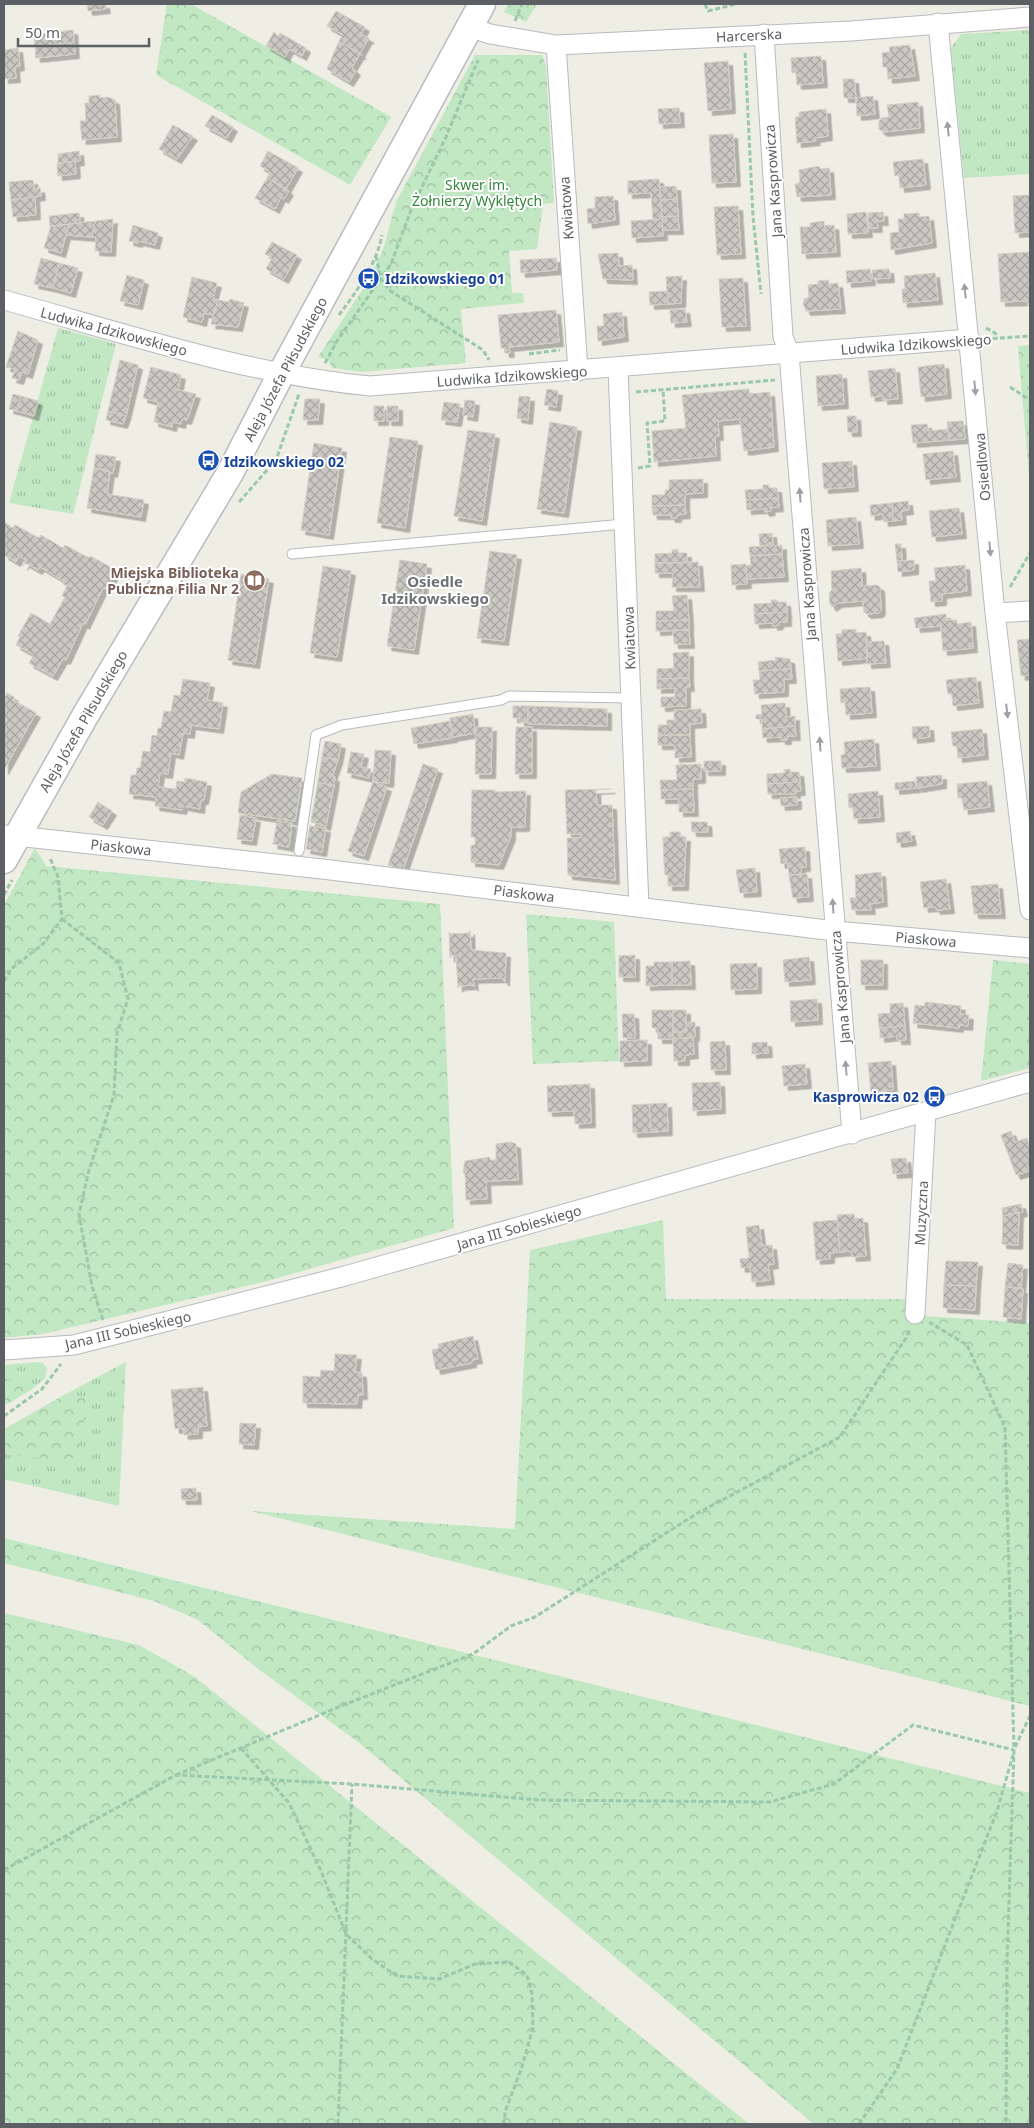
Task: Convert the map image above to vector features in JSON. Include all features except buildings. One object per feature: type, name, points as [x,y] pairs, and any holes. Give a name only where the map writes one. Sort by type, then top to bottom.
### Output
[{"type":"main road","name":"Aleja Józefa Piłsudskiego","points":[[4,860],[230,473],[281,374],[482,4]]},
{"type":"street","name":"Harcerska","points":[[469,27],[490,34],[556,45],[852,31],[1030,17]]},
{"type":"street","name":"Osiedlowa","points":[[938,23],[995,613],[1030,910]]},
{"type":"street","name":"Jana Kasprowicza","points":[[764,34],[783,337],[789,352],[852,1134]]},
{"type":"street","name":"Kwiatowa","points":[[556,45],[578,372]]},
{"type":"street","name":"Ludwika Idzikowskiego","points":[[4,300],[244,366],[316,381],[370,386],[578,372],[789,352],[970,339]]},
{"type":"street","name":"Kwiatowa","points":[[618,368],[639,907]]},
{"type":"street","points":[[995,613],[1030,611]]},
{"type":"street","name":"Piaskowa","points":[[19,836],[332,870],[835,931],[1030,948]]},
{"type":"street","name":"Jana III Sobieskiego","points":[[4,1350],[74,1345],[345,1276],[852,1134],[1030,1082]]},
{"type":"street","name":"Muzyczna","points":[[916,1314],[926,1112]]},
{"type":"lane","points":[[292,554],[624,524]]},
{"type":"lane","points":[[299,851],[316,735],[342,725],[501,700],[509,696],[631,698]]},
{"type":"path","points":[[704,4],[708,11],[736,4]]},
{"type":"path","points":[[323,367],[337,341],[381,279],[398,249],[410,210],[446,137],[479,57]]},
{"type":"path","points":[[376,255],[381,279],[389,290],[483,350],[491,363]]},
{"type":"path","name":"Ludwika Idzikowskiego","points":[[970,339],[1030,336]]},
{"type":"path","points":[[1010,387],[1030,400]]},
{"type":"path","points":[[995,613],[1030,553]]},
{"type":"path","points":[[4,980],[11,969],[43,944],[62,919],[58,877],[48,853],[19,836]]},
{"type":"path","points":[[62,919],[118,963],[128,999],[117,1033],[114,1095],[88,1170],[79,1214],[92,1286],[108,1336]]},
{"type":"path","points":[[4,1870],[176,1775],[473,1654],[511,1626],[535,1617],[696,1514],[840,1437],[906,1338],[916,1314],[967,1345],[1005,1427],[1014,1750],[1007,1963],[1006,2124]]},
{"type":"path","points":[[4,1416],[42,1389],[74,1345]]},
{"type":"path","points":[[858,2124],[896,2069],[997,1812],[1014,1750],[1030,1716]]},
{"type":"path","points":[[176,1775],[352,1784],[539,1800],[770,1802],[834,1784],[913,1725],[1014,1750]]},
{"type":"path","points":[[241,1748],[289,1803],[321,1871],[346,1934],[372,1959],[397,1976],[439,1979],[475,1964],[509,1962],[527,1975],[532,1994],[533,2027],[522,2067],[505,2112],[504,2124]]},
{"type":"path","points":[[338,2124],[352,1784]]},
{"type":"green space","points":[[167,4],[191,4],[391,117],[350,185],[156,75]]},
{"type":"green space","points":[[508,4],[537,4],[526,22],[504,12]]},
{"type":"green space","points":[[1030,30],[1030,174],[964,178],[951,48],[961,34]]},
{"type":"green space","name":"Skwer im. Żołnierzy Wyklętych","points":[[475,55],[542,55],[546,66],[554,203],[543,204],[537,249],[509,251],[512,293],[523,293],[524,303],[461,309],[466,363],[361,372],[332,368],[329,361],[318,357],[366,284],[374,275],[372,273],[383,250],[396,202]]},
{"type":"green space","points":[[58,328],[116,344],[73,514],[9,503]]},
{"type":"green space","points":[[1030,345],[1030,487],[1018,346]]},
{"type":"green space","points":[[35,848],[46,866],[440,904],[454,1228],[267,1281],[43,1334],[4,1338],[4,905]]},
{"type":"green space","points":[[526,914],[614,922],[619,1061],[533,1064]]},
{"type":"green space","points":[[993,960],[1030,964],[1030,1068],[981,1081]]},
{"type":"green space","points":[[663,1220],[666,1299],[905,1299],[926,1316],[1030,1323],[1030,1706],[251,1511],[515,1529],[530,1250]]},
{"type":"green space","points":[[126,1362],[119,1506],[4,1479],[4,1453],[50,1460],[78,1458],[87,1398],[64,1395]]},
{"type":"green space","points":[[43,1363],[47,1368],[45,1378],[31,1390],[31,1381],[4,1381],[4,1365]]},
{"type":"green space","points":[[4,1381],[31,1381],[31,1390],[4,1406]]},
{"type":"green space","points":[[64,1395],[87,1397],[79,1458],[50,1460],[4,1453],[4,1429]]},
{"type":"green space","points":[[4,1538],[1030,1793],[1030,2124],[814,2124],[358,1742],[261,1671],[198,1620],[154,1601],[4,1563]]},
{"type":"green space","points":[[4,1613],[139,1645],[195,1677],[749,2124],[4,2124]]},
{"type":"place","name":"Idzikowskiego 01","points":[[369,278]]},
{"type":"place","name":"Idzikowskiego 02","points":[[208,461]]},
{"type":"place","name":"Miejska Biblioteka Publiczna Filia Nr 2","points":[[255,580]]},
{"type":"place","name":"Kasprowicza 02","points":[[935,1096]]},
{"type":"district","name":"Osiedle Idzikowskiego","points":[[435,590]]}]
